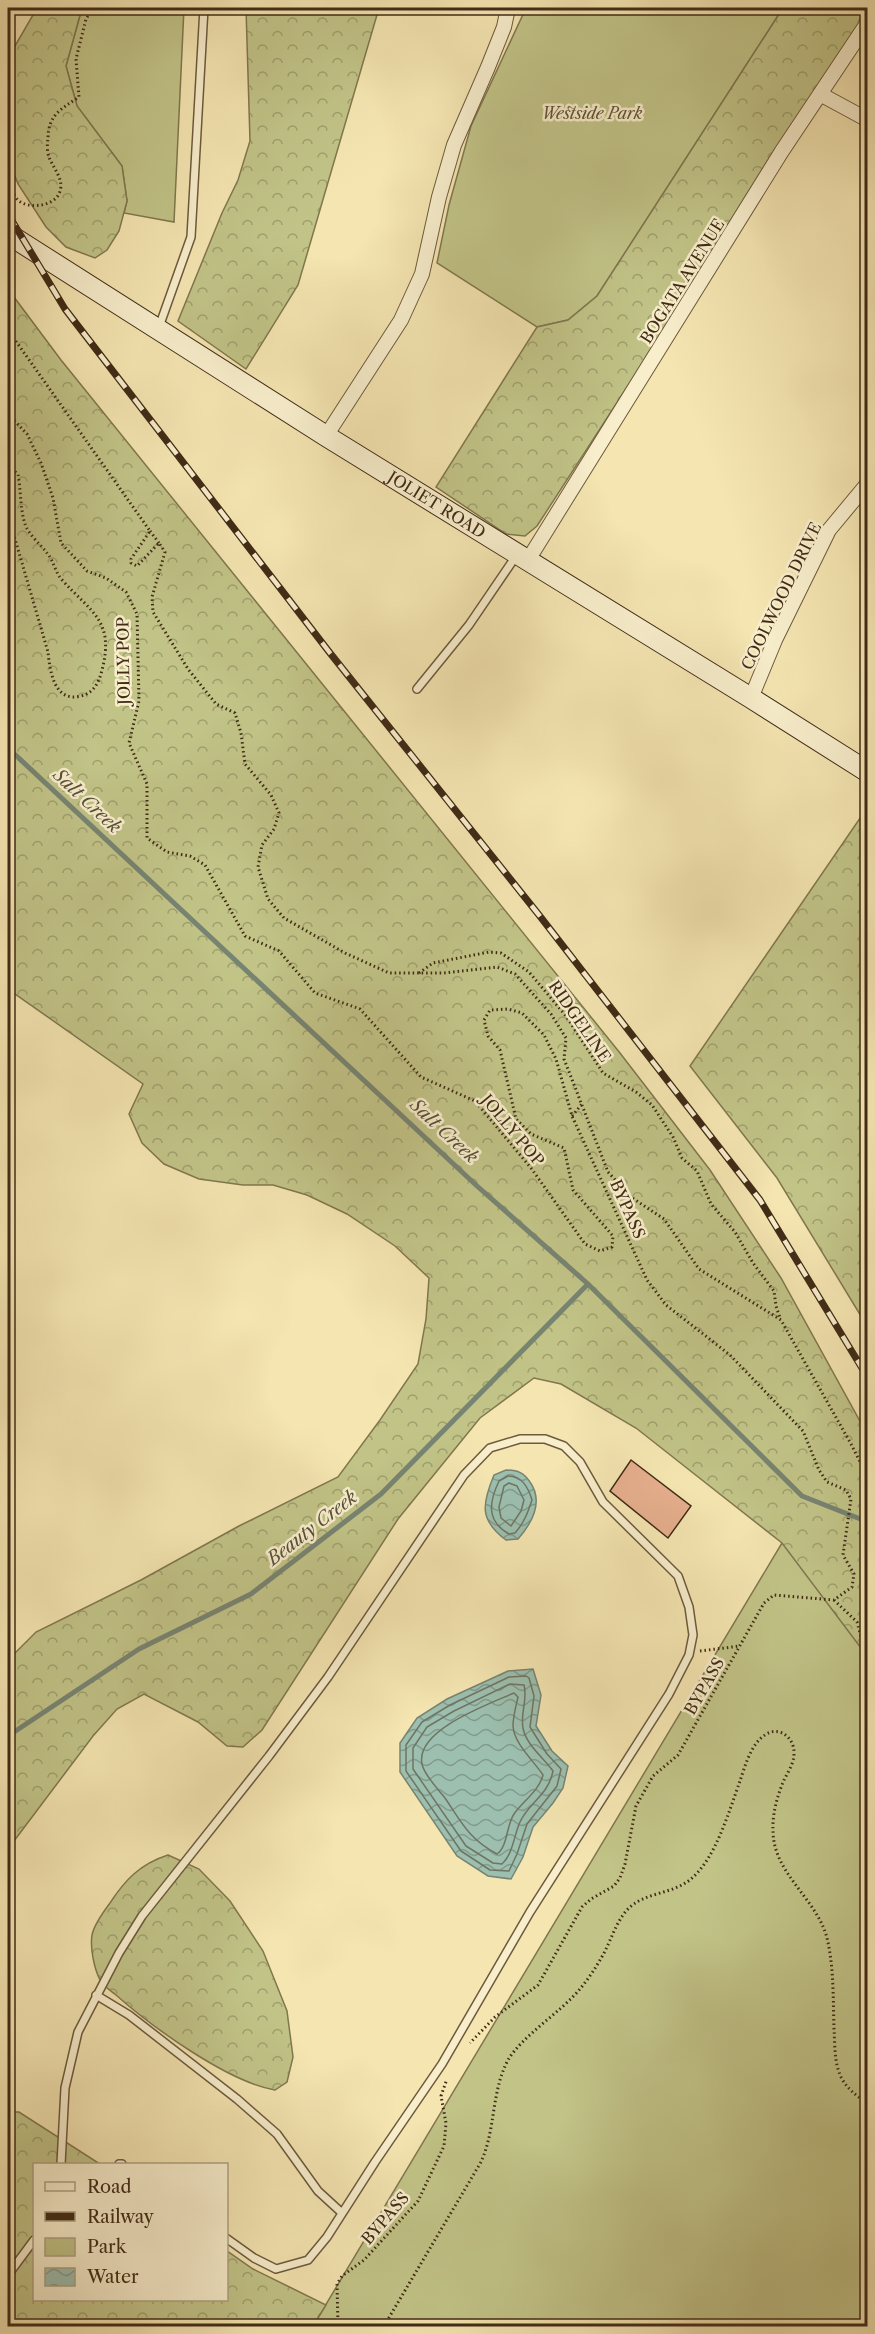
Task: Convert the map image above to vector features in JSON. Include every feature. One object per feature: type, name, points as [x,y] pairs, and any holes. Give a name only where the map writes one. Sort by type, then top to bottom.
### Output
[{"type":"main road","name":"JOLIET ROAD","points":[[8,234],[326,436],[867,772]]},
{"type":"street","points":[[326,436],[401,320],[422,274],[439,197],[454,145],[504,27],[508,8]]},
{"type":"street","name":"BOGATA AVENUE","points":[[522,556],[867,22]]},
{"type":"street","points":[[820,93],[867,120]]},
{"type":"street","name":"COOLWOOD DRIVE","points":[[751,698],[775,640],[829,530],[867,483]]},
{"type":"lane","points":[[158,329],[191,237],[204,8]]},
{"type":"lane","points":[[417,689],[470,626],[522,556]]},
{"type":"lane","points":[[61,2163],[64,2088],[78,2032],[96,1995],[142,1916],[269,1756],[328,1677],[464,1475],[490,1448],[520,1439],[545,1438],[564,1446],[580,1462],[603,1502],[678,1576],[689,1607],[693,1635],[689,1655],[669,1694],[530,1912],[442,2064],[308,2260],[276,2269],[228,2239]]},
{"type":"lane","points":[[96,1995],[138,2022],[237,2099],[277,2134],[318,2191],[342,2213]]},
{"type":"lane","points":[[8,2275],[33,2241]]},
{"type":"path","points":[[8,173],[10,185],[18,200],[27,205],[42,205],[53,201],[60,193],[61,181],[48,155],[48,124],[56,114],[79,97],[76,59],[86,19],[93,8]]},
{"type":"path","points":[[8,330],[159,543],[137,566],[131,563],[131,558],[150,531]]},
{"type":"path","name":"JOLLY POP","points":[[8,414],[27,434],[41,463],[53,498],[61,543],[87,571],[106,578],[126,592],[137,614],[139,701],[129,743],[147,784],[147,838],[167,852],[190,856],[205,865],[245,936],[279,951],[315,993],[360,1009],[421,1077],[475,1101],[531,1168],[585,1245],[600,1251],[612,1247],[613,1236],[573,1191],[564,1148],[531,1134],[516,1119],[500,1050],[488,1036],[484,1020],[490,1010],[508,1009],[522,1013],[544,1035],[556,1059],[572,1116]]},
{"type":"path","name":"JOLLY POP","points":[[8,466],[18,474],[25,525],[51,558],[60,579],[94,610],[103,628],[106,655],[99,683],[88,694],[77,697],[66,696],[58,689],[51,675],[48,652],[8,515]]},
{"type":"path","name":"JOLLY POP","points":[[159,543],[165,552],[152,597],[153,612],[188,669],[216,704],[235,713],[241,733],[245,764],[272,795],[279,813],[274,829],[262,845],[258,867],[268,899],[284,918],[345,953],[389,973],[444,973],[497,967],[515,974],[551,1014],[566,1038],[564,1059],[608,1172],[631,1197],[664,1219],[699,1269],[781,1320]]},
{"type":"path","name":"RIDGELINE","points":[[419,973],[433,963],[489,952],[501,953],[529,972],[566,1016],[603,1073],[636,1092],[652,1105],[673,1137],[681,1158],[697,1171],[711,1204],[735,1232],[753,1263],[774,1291],[781,1320]]},
{"type":"path","points":[[572,1116],[582,1104]]},
{"type":"path","name":"BYPASS","points":[[465,2050],[495,2017],[538,1985],[582,1907],[614,1886],[620,1878],[625,1864],[636,1806],[653,1776],[678,1755],[764,1603],[774,1595],[834,1600],[852,1587],[854,1574],[843,1555],[851,1499],[846,1490],[827,1482],[819,1470],[803,1431],[730,1355],[666,1305],[647,1280],[572,1116]]},
{"type":"path","points":[[781,1320],[851,1444],[867,1477]]},
{"type":"path","points":[[834,1600],[857,1622],[867,1662]]},
{"type":"path","points":[[689,1655],[705,1650],[740,1646]]},
{"type":"path","points":[[384,2326],[481,2162],[489,2142],[499,2082],[509,2058],[579,1990],[598,1965],[618,1924],[630,1908],[646,1898],[683,1885],[696,1874],[721,1830],[752,1751],[760,1738],[769,1732],[785,1734],[792,1743],[794,1751],[793,1760],[775,1809],[774,1843],[783,1866],[823,1927],[830,1957],[837,2064],[845,2084],[867,2104]]},
{"type":"path","name":"BYPASS","points":[[338,2326],[337,2284],[342,2276],[364,2260],[418,2201],[444,2146],[446,2123],[441,2096],[453,2070]]},
{"type":"green space","points":[[37,8],[82,8],[66,66],[77,106],[122,166],[127,201],[119,231],[107,250],[95,258],[66,247],[46,227],[18,184],[8,158],[8,58]]},
{"type":"green space","points":[[82,8],[184,8],[174,222],[124,213],[127,201],[122,166],[77,106],[66,66]]},
{"type":"green space","points":[[246,8],[379,8],[298,285],[246,369],[178,321],[222,213],[238,180],[250,141]]},
{"type":"green space","name":"Westside Park","points":[[526,8],[783,8],[597,296],[568,320],[537,327],[437,263],[449,205],[471,126]]},
{"type":"green space","points":[[783,8],[867,8],[867,17],[537,526],[525,536],[506,534],[436,487],[537,327],[568,320],[597,296]]},
{"type":"green space","points":[[8,289],[61,360],[620,1053],[710,1170],[781,1278],[867,1434],[867,1656],[782,1543],[636,1428],[561,1384],[534,1378],[480,1418],[398,1519],[262,1730],[243,1747],[227,1746],[198,1722],[144,1694],[117,1709],[93,1736],[8,1849],[8,1660],[36,1632],[338,1477],[418,1364],[426,1319],[429,1278],[395,1246],[347,1214],[307,1195],[273,1185],[243,1185],[199,1179],[164,1164],[142,1143],[129,1114],[143,1084],[8,989]]},
{"type":"green space","points":[[867,808],[867,1326],[777,1178],[690,1066]]},
{"type":"green space","points":[[860,1422],[868,1434],[867,2326],[313,2326],[782,1543]]},
{"type":"green space","points":[[168,1855],[199,1869],[230,1901],[263,1951],[287,2011],[293,2057],[287,2082],[275,2090],[235,2076],[191,2052],[149,2022],[100,1980],[94,1964],[92,1946],[92,1935],[97,1923],[121,1887],[134,1874],[149,1863]]},
{"type":"green space","points":[[8,2112],[19,2112],[98,2163],[33,2163],[33,2301],[228,2301],[228,2252],[253,2269],[326,2305],[313,2326],[8,2326]]},
{"type":"water","points":[[506,1470],[517,1471],[525,1476],[536,1497],[532,1519],[518,1539],[506,1540],[497,1533],[485,1511],[487,1495],[494,1475]]},
{"type":"water","points":[[533,1669],[541,1695],[536,1726],[552,1751],[568,1766],[563,1788],[533,1827],[523,1857],[511,1879],[488,1876],[457,1856],[400,1772],[400,1743],[417,1718],[447,1699],[508,1671]]},
{"type":"building","points":[[631,1460],[691,1506],[668,1538],[610,1491]]},
{"type":"waterway","name":"Salt Creek","points":[[8,748],[477,1186],[588,1284],[802,1496],[868,1522]]},
{"type":"waterway","name":"Beauty Creek","points":[[8,1736],[139,1649],[251,1594],[381,1494],[588,1284]]},
{"type":"railway","points":[[8,214],[65,309],[330,653],[539,915],[760,1200],[868,1378]]}]
